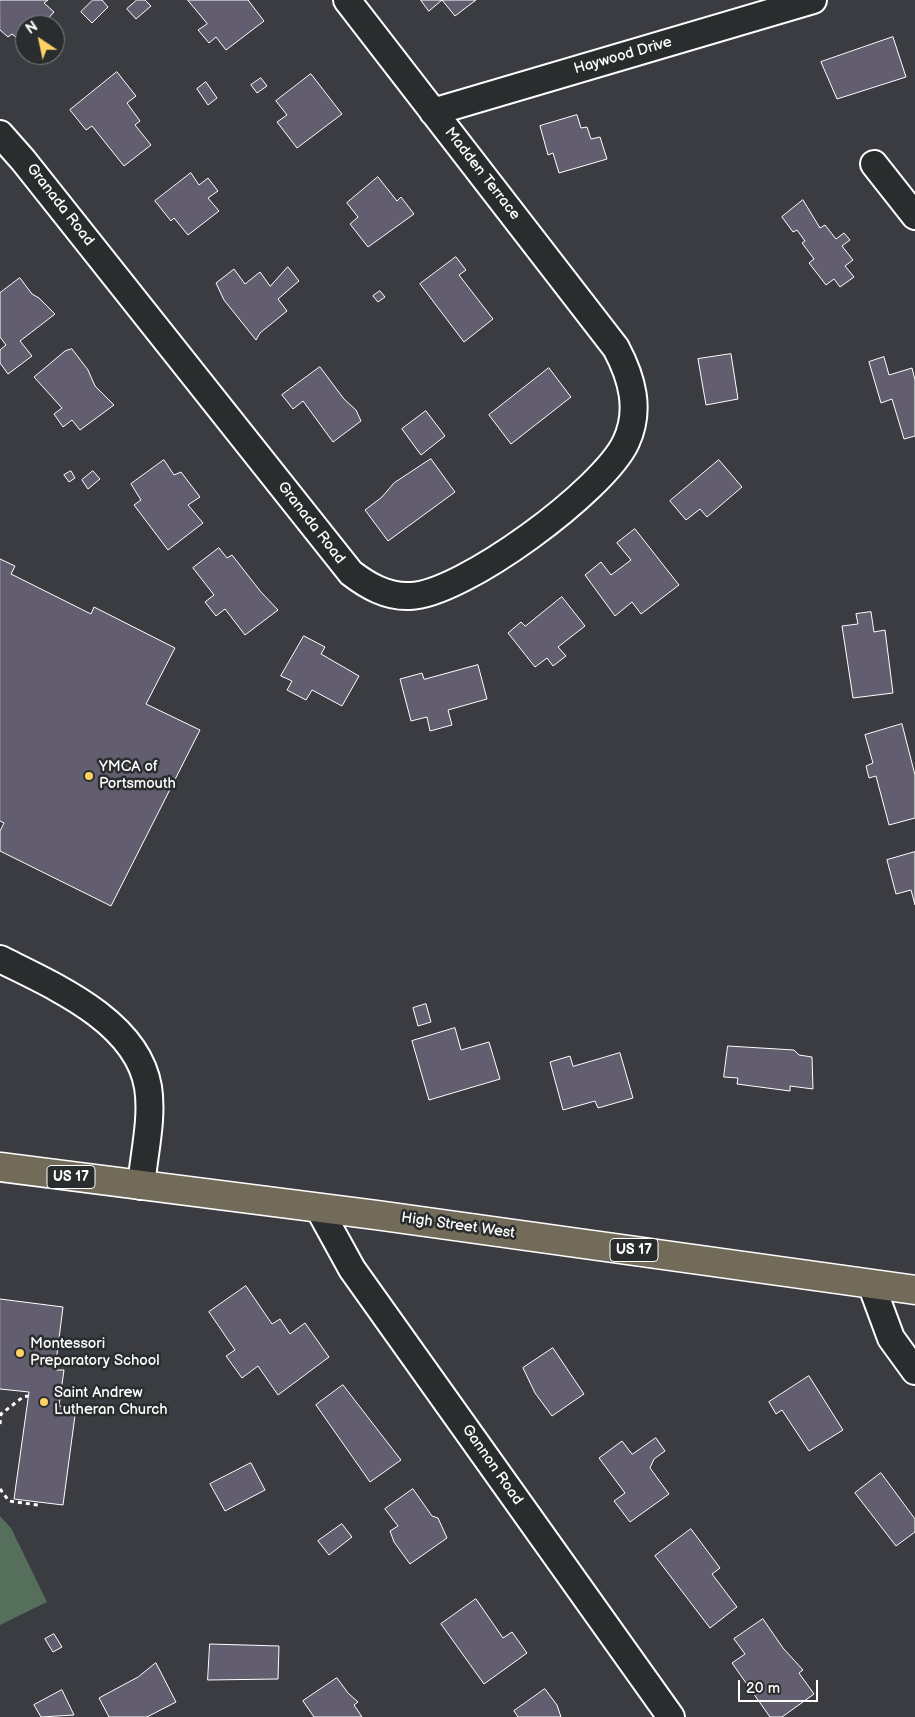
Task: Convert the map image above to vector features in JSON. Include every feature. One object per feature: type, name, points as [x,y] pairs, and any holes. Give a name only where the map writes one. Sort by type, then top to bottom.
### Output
[{"type":"main road","name":"High Street West","points":[[0,1167],[319,1209],[395,1217],[915,1290]]},
{"type":"street","name":"Madden Terrace","points":[[347,0],[616,348]]},
{"type":"street","name":"Haywood Drive","points":[[433,112],[813,0]]},
{"type":"street","name":"Granada Road","points":[[0,134],[23,160],[351,573],[368,586],[388,594],[410,596],[431,592],[487,564],[535,533],[578,498],[613,463],[626,442],[633,419],[634,394],[630,378],[616,348]]},
{"type":"street","points":[[874,164],[915,216]]},
{"type":"street","points":[[0,959],[44,981],[103,1017],[125,1038],[142,1062],[148,1087],[150,1114],[141,1186]]},
{"type":"street","name":"Gannon Road","points":[[319,1209],[352,1269],[671,1717]]},
{"type":"street","points":[[871,1284],[891,1338],[915,1371]]},
{"type":"path","points":[[0,1424],[1,1414],[23,1397],[28,1396]]},
{"type":"path","points":[[0,1489],[9,1501],[38,1505],[39,1502]]},
{"type":"green space","points":[[0,1516],[11,1528],[47,1602],[0,1625]]},
{"type":"building","points":[[0,0],[48,0],[44,3],[54,12],[51,15],[15,15],[15,37],[12,34],[8,37],[0,30]]},
{"type":"building","points":[[93,0],[102,0],[108,7],[92,23],[81,12]]},
{"type":"building","points":[[137,0],[145,0],[151,6],[136,19],[127,9]]},
{"type":"building","points":[[188,0],[248,0],[264,21],[226,50],[216,37],[209,43],[198,30],[207,24]]},
{"type":"building","points":[[421,0],[442,0],[429,11]]},
{"type":"building","points":[[442,0],[476,0],[455,16]]},
{"type":"building","points":[[893,37],[906,77],[837,99],[821,62]]},
{"type":"building","points":[[117,72],[136,96],[127,103],[140,121],[135,125],[151,145],[124,166],[92,126],[86,130],[70,110]]},
{"type":"building","points":[[311,74],[342,114],[297,148],[277,122],[287,115],[276,101]]},
{"type":"building","points":[[261,78],[267,86],[257,93],[251,85]]},
{"type":"building","points":[[206,82],[217,98],[208,105],[197,89]]},
{"type":"building","points":[[577,115],[581,128],[587,127],[591,139],[600,137],[607,159],[559,173],[553,153],[548,155],[540,126]]},
{"type":"building","points":[[191,173],[199,185],[208,178],[218,191],[208,198],[219,211],[188,235],[174,218],[171,221],[155,201]]},
{"type":"building","points":[[378,177],[397,201],[401,197],[414,214],[368,247],[350,224],[358,217],[347,203]]},
{"type":"building","points":[[803,200],[820,228],[825,225],[836,239],[844,233],[850,240],[842,246],[853,260],[845,266],[854,277],[840,287],[834,279],[826,285],[809,263],[814,259],[802,243],[805,241],[797,230],[793,232],[782,217]]},
{"type":"building","points":[[456,257],[466,270],[459,275],[493,319],[464,342],[420,284]]},
{"type":"building","points":[[288,267],[299,281],[278,299],[287,311],[260,333],[256,340],[224,300],[216,283],[234,269],[245,284],[260,272],[270,286]]},
{"type":"building","points":[[20,278],[32,294],[39,298],[55,314],[20,341],[32,356],[8,374],[0,363],[0,350],[6,345],[0,337],[0,293]]},
{"type":"building","points":[[380,291],[385,297],[378,302],[373,296]]},
{"type":"building","points":[[72,349],[88,370],[95,386],[114,405],[80,430],[72,420],[63,427],[54,414],[62,408],[34,377],[65,351]]},
{"type":"building","points":[[731,354],[738,399],[706,405],[698,359]]},
{"type":"building","points":[[884,357],[889,375],[912,368],[915,380],[915,436],[904,439],[892,399],[881,403],[869,362]]},
{"type":"building","points":[[320,367],[344,399],[356,410],[361,421],[333,442],[303,401],[293,409],[282,395]]},
{"type":"building","points":[[549,368],[571,397],[511,444],[489,415]]},
{"type":"building","points":[[426,411],[445,436],[421,455],[402,429]]},
{"type":"building","points":[[431,459],[455,492],[388,541],[365,510],[382,497],[394,483]]},
{"type":"building","points":[[164,460],[174,475],[181,472],[200,497],[188,505],[203,523],[168,550],[134,505],[141,500],[131,484]]},
{"type":"building","points":[[719,460],[742,487],[707,517],[700,509],[686,520],[670,501]]},
{"type":"building","points":[[71,471],[75,478],[69,482],[64,475]]},
{"type":"building","points":[[93,471],[100,479],[88,489],[82,480]]},
{"type":"building","points":[[635,529],[679,585],[641,614],[632,602],[615,616],[585,575],[601,562],[611,575],[631,560],[617,543]]},
{"type":"building","points":[[219,548],[227,558],[232,555],[278,610],[245,635],[225,609],[216,616],[205,602],[214,595],[193,568]]},
{"type":"building","name":"YMCA of Portsmouth","points":[[0,559],[15,566],[11,574],[91,614],[94,607],[175,648],[146,704],[200,730],[111,906],[0,851],[0,831],[4,823],[0,821]]},
{"type":"building","points":[[562,597],[585,626],[558,647],[566,656],[553,666],[547,658],[535,667],[508,633],[521,622],[525,626]]},
{"type":"building","points":[[871,612],[874,632],[885,630],[893,693],[853,698],[842,626],[858,624],[856,614]]},
{"type":"building","points":[[304,636],[325,647],[321,654],[359,676],[342,706],[312,690],[306,700],[287,690],[292,681],[281,676]]},
{"type":"building","points":[[478,665],[487,699],[448,710],[452,725],[430,731],[427,717],[411,721],[400,679],[422,673],[424,679]]},
{"type":"building","points":[[902,724],[915,775],[915,818],[889,825],[876,776],[869,778],[866,766],[873,763],[865,735]]},
{"type":"building","points":[[915,852],[915,905],[911,890],[896,894],[887,860]]},
{"type":"building","points":[[426,1004],[431,1022],[418,1026],[413,1008]]},
{"type":"building","points":[[455,1028],[461,1050],[489,1042],[500,1079],[429,1100],[412,1041]]},
{"type":"building","points":[[728,1046],[794,1050],[799,1055],[812,1057],[813,1089],[790,1086],[790,1091],[737,1084],[738,1078],[724,1077]]},
{"type":"building","points":[[620,1053],[633,1098],[598,1108],[595,1101],[563,1110],[550,1062],[570,1056],[573,1066]]},
{"type":"building","points":[[246,1286],[272,1324],[280,1319],[290,1334],[305,1323],[329,1357],[278,1395],[258,1366],[242,1378],[226,1356],[235,1350],[209,1312]]},
{"type":"building","name":"Saint Andrew Lutheran Church","points":[[0,1299],[63,1307],[55,1370],[64,1370],[59,1406],[76,1408],[63,1505],[14,1499],[29,1392],[0,1389]]},
{"type":"building","points":[[553,1348],[584,1394],[552,1416],[535,1393],[523,1368]]},
{"type":"building","points":[[809,1376],[843,1430],[809,1451],[782,1410],[776,1414],[769,1402]]},
{"type":"building","points":[[343,1385],[401,1460],[370,1482],[316,1405]]},
{"type":"building","points":[[656,1438],[665,1451],[654,1459],[650,1468],[669,1494],[630,1522],[614,1501],[625,1493],[599,1458],[622,1441],[632,1454]]},
{"type":"building","points":[[251,1463],[265,1490],[225,1511],[210,1484]]},
{"type":"building","points":[[881,1473],[915,1519],[915,1532],[896,1546],[855,1493]]},
{"type":"building","points":[[413,1489],[432,1516],[438,1518],[447,1538],[410,1564],[394,1542],[390,1531],[398,1526],[385,1509]]},
{"type":"building","points":[[342,1524],[352,1537],[329,1555],[318,1541]]},
{"type":"building","points":[[691,1529],[720,1568],[712,1574],[737,1607],[710,1628],[655,1556]]},
{"type":"building","points":[[476,1599],[503,1638],[512,1632],[527,1653],[484,1684],[441,1624]]},
{"type":"building","points":[[763,1619],[783,1648],[803,1670],[799,1673],[814,1694],[782,1717],[770,1717],[732,1663],[745,1654],[734,1639]]},
{"type":"building","points":[[54,1634],[62,1647],[53,1652],[45,1639]]},
{"type":"building","points":[[210,1644],[279,1646],[278,1679],[208,1680]]},
{"type":"building","points":[[156,1663],[176,1702],[147,1717],[109,1717],[99,1698],[138,1677]]},
{"type":"building","points":[[337,1678],[348,1693],[358,1702],[354,1705],[362,1717],[314,1717],[303,1701]]},
{"type":"building","points":[[545,1689],[557,1705],[561,1717],[518,1717],[514,1711]]},
{"type":"building","points":[[62,1690],[74,1715],[41,1717],[34,1705]]},
{"type":"place","name":"YMCA of Portsmouth","points":[[89,776]]},
{"type":"place","name":"Montessori Preparatory School","points":[[20,1353]]},
{"type":"place","name":"Saint Andrew Lutheran Church","points":[[44,1402]]}]
